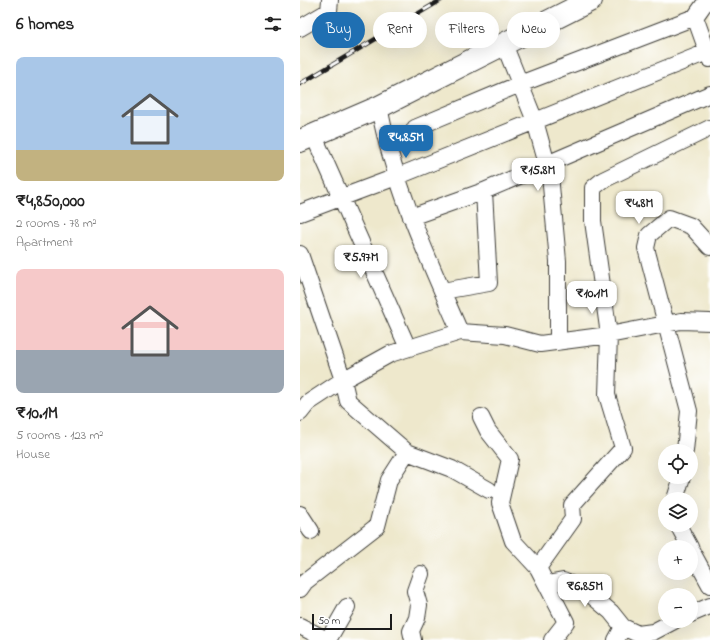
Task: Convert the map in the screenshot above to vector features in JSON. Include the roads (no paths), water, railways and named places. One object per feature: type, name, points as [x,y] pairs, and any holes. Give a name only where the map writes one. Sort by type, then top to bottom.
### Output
[{"type":"highway","points":[[306,138],[379,107],[591,0]]},
{"type":"street","points":[[300,28],[329,11],[330,0]]},
{"type":"street","points":[[415,128],[520,84],[695,17],[707,0]]},
{"type":"street","points":[[300,213],[396,178],[535,121],[708,56],[695,17]]},
{"type":"street","points":[[504,44],[535,121],[550,175],[558,261],[558,342]]},
{"type":"street","points":[[411,218],[484,191],[710,94]]},
{"type":"street","points":[[379,107],[384,135],[396,178],[411,218],[460,332]]},
{"type":"street","points":[[538,568],[573,519],[572,505],[623,448],[607,395],[609,335],[593,221],[593,188],[603,180],[710,128]]},
{"type":"street","points":[[306,138],[340,198],[408,348]]},
{"type":"street","points":[[442,292],[489,283],[484,191]]},
{"type":"street","points":[[686,444],[689,411],[646,248],[649,235],[669,218],[691,226],[710,247]]},
{"type":"street","points":[[300,254],[343,380],[348,401],[407,452],[452,468],[489,490]]},
{"type":"street","points":[[303,403],[390,354],[460,332],[505,335],[540,344],[609,335],[681,321],[710,322]]},
{"type":"street","points":[[481,417],[488,431],[510,459],[500,503],[513,541],[538,568],[566,622],[552,640]]},
{"type":"street","points":[[300,589],[305,582],[377,526],[389,480],[407,452]]},
{"type":"street","points":[[300,514],[311,531]]},
{"type":"street","points":[[698,563],[710,585]]},
{"type":"street","points":[[414,640],[412,631],[417,618],[419,606],[415,591],[421,574]]},
{"type":"street","points":[[547,584],[562,581],[585,590],[611,612],[620,633],[655,636],[665,628]]},
{"type":"street","points":[[698,611],[710,606]]},
{"type":"street","points":[[300,626],[328,640],[347,607]]},
{"type":"railway","points":[[300,84],[441,0]]}]
